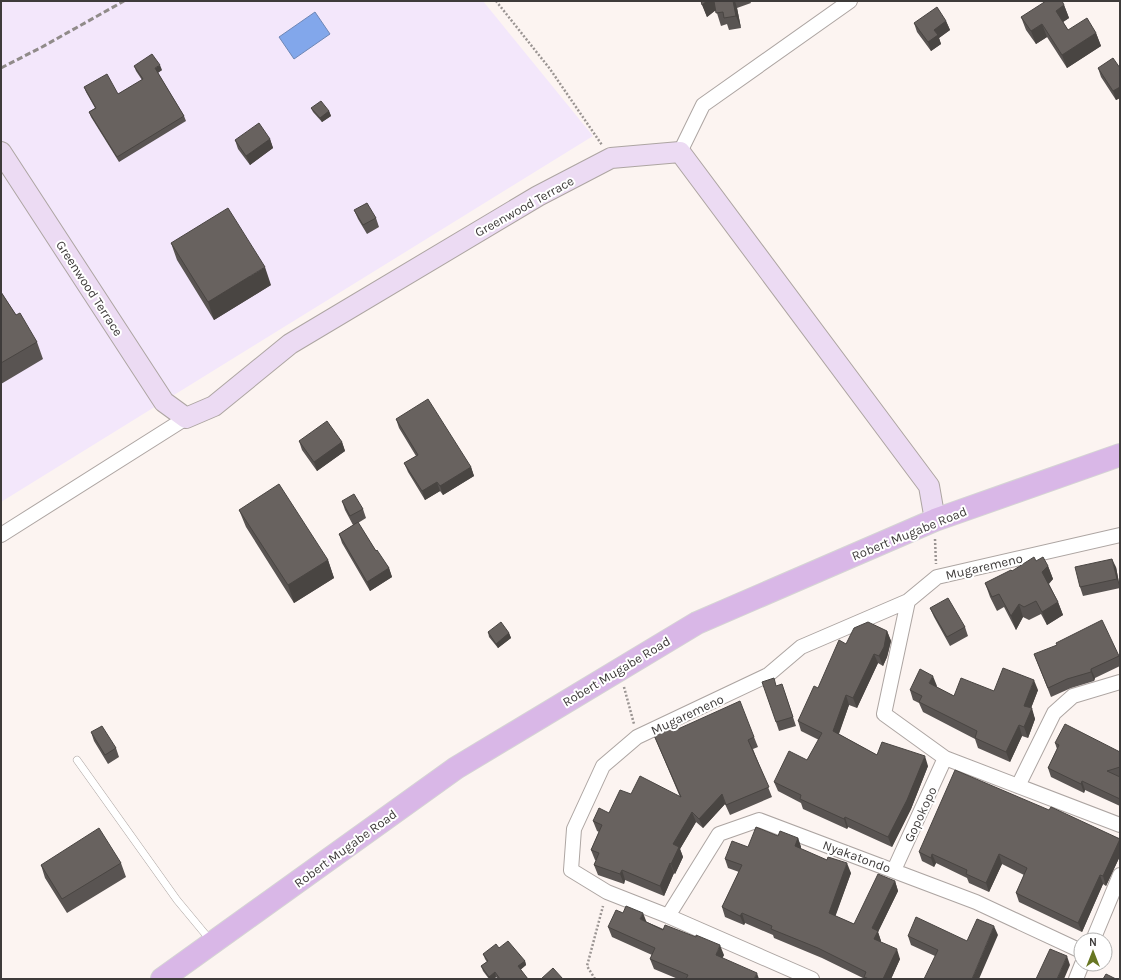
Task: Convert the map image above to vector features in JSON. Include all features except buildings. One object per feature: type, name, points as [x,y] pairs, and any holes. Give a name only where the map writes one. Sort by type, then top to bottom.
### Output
[{"type":"main road","name":"Robert Mugabe Road","points":[[162,979],[456,768],[697,623],[935,520],[1120,455]]},
{"type":"street","points":[[850,1],[703,105],[680,152],[929,486],[935,520]]},
{"type":"street","name":"Greenwood Terrace","points":[[1,152],[164,402],[186,418]]},
{"type":"street","name":"Greenwood Terrace","points":[[1,535],[186,418],[214,406],[290,344],[538,196],[611,158],[680,152]]},
{"type":"street","name":"Mugaremeno","points":[[812,979],[668,916],[607,892],[571,870],[574,830],[603,766],[637,737],[768,676],[800,647],[908,601],[936,577],[1120,535]]},
{"type":"street","points":[[908,601],[884,714],[945,758],[1120,825]]},
{"type":"street","points":[[1018,786],[1054,712],[1073,696],[1120,682]]},
{"type":"street","name":"Gopokopo","points":[[894,870],[945,758]]},
{"type":"street","name":"Nyakatondo","points":[[668,916],[719,834],[759,820],[976,902],[1073,947]]},
{"type":"street","points":[[1096,932],[1120,875]]},
{"type":"lane","points":[[77,760],[177,900],[213,943]]},
{"type":"path","points":[[496,1],[550,69],[611,158]]},
{"type":"path","points":[[935,520],[936,577]]},
{"type":"path","points":[[620,669],[637,737]]},
{"type":"path","points":[[595,979],[587,966],[607,892]]},
{"type":"shaded area","points":[[1,1],[483,1],[593,136],[1,502]]},
{"type":"water","points":[[315,12],[330,34],[294,59],[279,37]]},
{"type":"railway","points":[[1,68],[124,1]]}]
